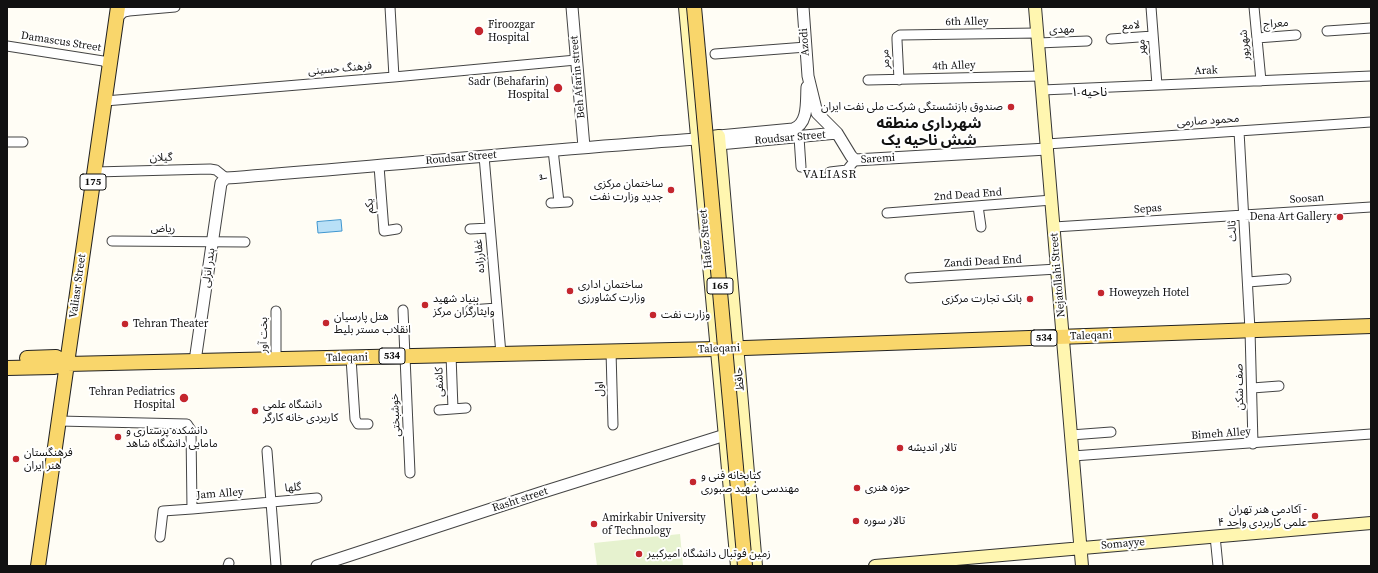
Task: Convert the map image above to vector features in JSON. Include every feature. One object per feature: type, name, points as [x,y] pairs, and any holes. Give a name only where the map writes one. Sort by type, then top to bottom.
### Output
[{"type":"main road","name":"Hafez Street","points":[[685,7],[737,566]]},
{"type":"main road","name":"Hafez Street","points":[[694,7],[745,566]]},
{"type":"main road","name":"Nejatollahi Street","points":[[1035,7],[1082,566]]},
{"type":"main road","name":"Valiasr Street","points":[[38,566],[109,65],[118,13]]},
{"type":"main road","points":[[697,139],[719,140]]},
{"type":"main road","name":"حافظ","points":[[719,140],[729,240],[756,566]]},
{"type":"main road","points":[[707,242],[710,234],[716,231],[723,232],[729,240]]},
{"type":"main road","points":[[710,277],[714,288],[721,290],[731,284],[732,276]]},
{"type":"main road","name":"Taleqani","points":[[7,368],[54,367],[67,364],[716,349],[1371,326]]},
{"type":"main road","name":"Taleqani","points":[[7,358],[56,357],[67,364]]},
{"type":"main road","points":[[724,435],[745,429]]},
{"type":"main road","name":"Somayye","points":[[875,566],[918,564],[1081,548],[1371,523]]},
{"type":"street","points":[[118,13],[175,7]]},
{"type":"street","points":[[390,7],[394,77]]},
{"type":"street","name":"Beh Afarin street","points":[[572,7],[584,147]]},
{"type":"street","name":"Azodi","points":[[802,7],[808,76]]},
{"type":"street","name":"مهر","points":[[1151,7],[1157,85]]},
{"type":"street","name":"شهریور","points":[[1254,7],[1261,81]]},
{"type":"street","points":[[1327,31],[1371,28]]},
{"type":"street","name":"6th Alley","points":[[897,37],[900,35],[1038,38]]},
{"type":"street","name":"معراج","points":[[1257,38],[1296,35]]},
{"type":"street","name":"لامع","points":[[1112,39],[1153,36]]},
{"type":"street","name":"مرمر","points":[[897,37],[899,80]]},
{"type":"street","name":"مهدی","points":[[1038,38],[1087,41]]},
{"type":"street","name":"Damascus Street","points":[[7,46],[103,61],[109,65]]},
{"type":"street","points":[[715,54],[806,47]]},
{"type":"street","name":"فرهنگ حسینی","points":[[105,101],[576,60]]},
{"type":"street","name":"Roudsar Street","points":[[719,140],[798,127],[801,124],[805,114],[808,76]]},
{"type":"street","name":"Saremi","points":[[808,76],[817,113],[837,133],[855,160],[1047,146]]},
{"type":"street","name":"4th Alley","points":[[868,80],[1041,76]]},
{"type":"street","name":"Arak","points":[[1042,90],[1371,76]]},
{"type":"street","name":"محمود صارمی","points":[[1047,146],[1371,122]]},
{"type":"street","name":"ثالث","points":[[1239,131],[1250,330]]},
{"type":"street","name":"Roudsar Street","points":[[719,140],[799,137],[837,133]]},
{"type":"street","points":[[799,137],[801,167]]},
{"type":"street","name":"Roudsar Street","points":[[226,178],[379,166],[584,147],[697,139]]},
{"type":"street","points":[[7,142],[23,142]]},
{"type":"street","name":"۳","points":[[553,150],[559,202]]},
{"type":"street","name":"غفارزاده","points":[[484,156],[501,354]]},
{"type":"street","points":[[830,172],[847,170],[855,160]]},
{"type":"street","name":"یکم","points":[[379,166],[384,231],[397,229]]},
{"type":"street","name":"گیلان","points":[[95,172],[210,169],[216,170],[226,178]]},
{"type":"street","name":"بندر انزلی","points":[[195,361],[221,182],[226,178]]},
{"type":"street","name":"2nd Dead End","points":[[887,213],[1052,200]]},
{"type":"street","points":[[978,206],[981,227]]},
{"type":"street","name":"Soosan","points":[[1244,215],[1371,207]]},
{"type":"street","name":"Sepas","points":[[1054,227],[1244,215]]},
{"type":"street","points":[[470,229],[490,228]]},
{"type":"street","name":"ریاض","points":[[112,241],[245,242]]},
{"type":"street","name":"Zandi Dead End","points":[[910,278],[1057,270]]},
{"type":"street","points":[[1248,282],[1286,279]]},
{"type":"street","points":[[470,310],[497,308]]},
{"type":"street","name":"خوشبختی","points":[[402,310],[414,461],[410,473]]},
{"type":"street","name":"بخت آور","points":[[276,311],[276,359]]},
{"type":"street","name":"صف شکن","points":[[1250,330],[1253,444]]},
{"type":"street","name":"اول","points":[[611,351],[613,425]]},
{"type":"street","name":"کاشفی","points":[[451,355],[453,409]]},
{"type":"street","points":[[351,358],[354,419],[358,424],[368,424]]},
{"type":"street","points":[[1252,388],[1280,386]]},
{"type":"street","points":[[439,410],[466,408]]},
{"type":"street","name":"Jam Alley","points":[[59,421],[187,424],[191,430],[192,509],[271,502]]},
{"type":"street","points":[[1071,435],[1111,432]]},
{"type":"street","name":"Bimeh Alley","points":[[1073,456],[1253,444],[1371,434]]},
{"type":"street","name":"Rasht street","points":[[317,566],[724,435]]},
{"type":"street","points":[[267,452],[276,566]]},
{"type":"street","name":"گلها","points":[[271,502],[318,498]]},
{"type":"street","points":[[160,537],[163,511],[192,509]]},
{"type":"street","points":[[1215,536],[1218,566]]},
{"type":"green space","name":"زمین فوتبال دانشگاه امیرکبیر","points":[[680,534],[683,566],[597,566],[594,543]]},
{"type":"water","points":[[341,220],[342,231],[318,233],[317,222]]},
{"type":"place","name":"Firoozgar Hospital","points":[[479,31]]},
{"type":"place","name":"Sadr (Behafarin) Hospital","points":[[558,88]]},
{"type":"place","name":"صندوق بازنشستگی شرکت ملی نفت ایران","points":[[1011,107]]},
{"type":"place","name":"ساختمان مرکزی جدید وزارت نفت","points":[[671,190]]},
{"type":"place","name":"Dena Art Gallery","points":[[1340,217]]},
{"type":"place","name":"ساختمان اداری وزارت کشاورزی","points":[[570,291]]},
{"type":"place","name":"Howeyzeh Hotel","points":[[1101,293]]},
{"type":"place","name":"بانک تجارت مرکزی","points":[[1030,299]]},
{"type":"place","name":"بنیاد شهید وایثارگران مرکز","points":[[425,305]]},
{"type":"place","name":"وزارت نفت","points":[[653,315]]},
{"type":"place","name":"هتل پارسیان انقلاب مستر بلیط","points":[[326,323]]},
{"type":"place","name":"Tehran Theater","points":[[125,324]]},
{"type":"place","name":"Tehran Pediatrics Hospital","points":[[184,398]]},
{"type":"place","name":"دانشگاه علمی کاربردی خانه کارگر","points":[[255,411]]},
{"type":"place","name":"دانشکده پرستاری و مامایی دانشگاه شاهد","points":[[118,437]]},
{"type":"place","name":"تالار اندیشه","points":[[900,448]]},
{"type":"place","name":"فرهنگستان هنر ایران","points":[[16,459]]},
{"type":"place","name":"کتابخانه فنی و مهندسی شهید صبوری","points":[[693,482]]},
{"type":"place","name":"حوزه هنری","points":[[857,488]]},
{"type":"place","name":"آکادمی هنر تهران - علمی کاربردی واحد ۴","points":[[1315,516]]},
{"type":"place","name":"تالار سوره","points":[[856,521]]},
{"type":"place","name":"Amirkabir University of Technology","points":[[594,524]]},
{"type":"place","name":"زمین فوتبال دانشگاه امیرکبیر","points":[[639,554]]},
{"type":"district","name":"ناحیه ۱","points":[[1089,93]]},
{"type":"district","name":"شهرداری منطقه شش ناحیه یک","points":[[929,132]]},
{"type":"district","name":"VALIASR","points":[[830,175]]}]
